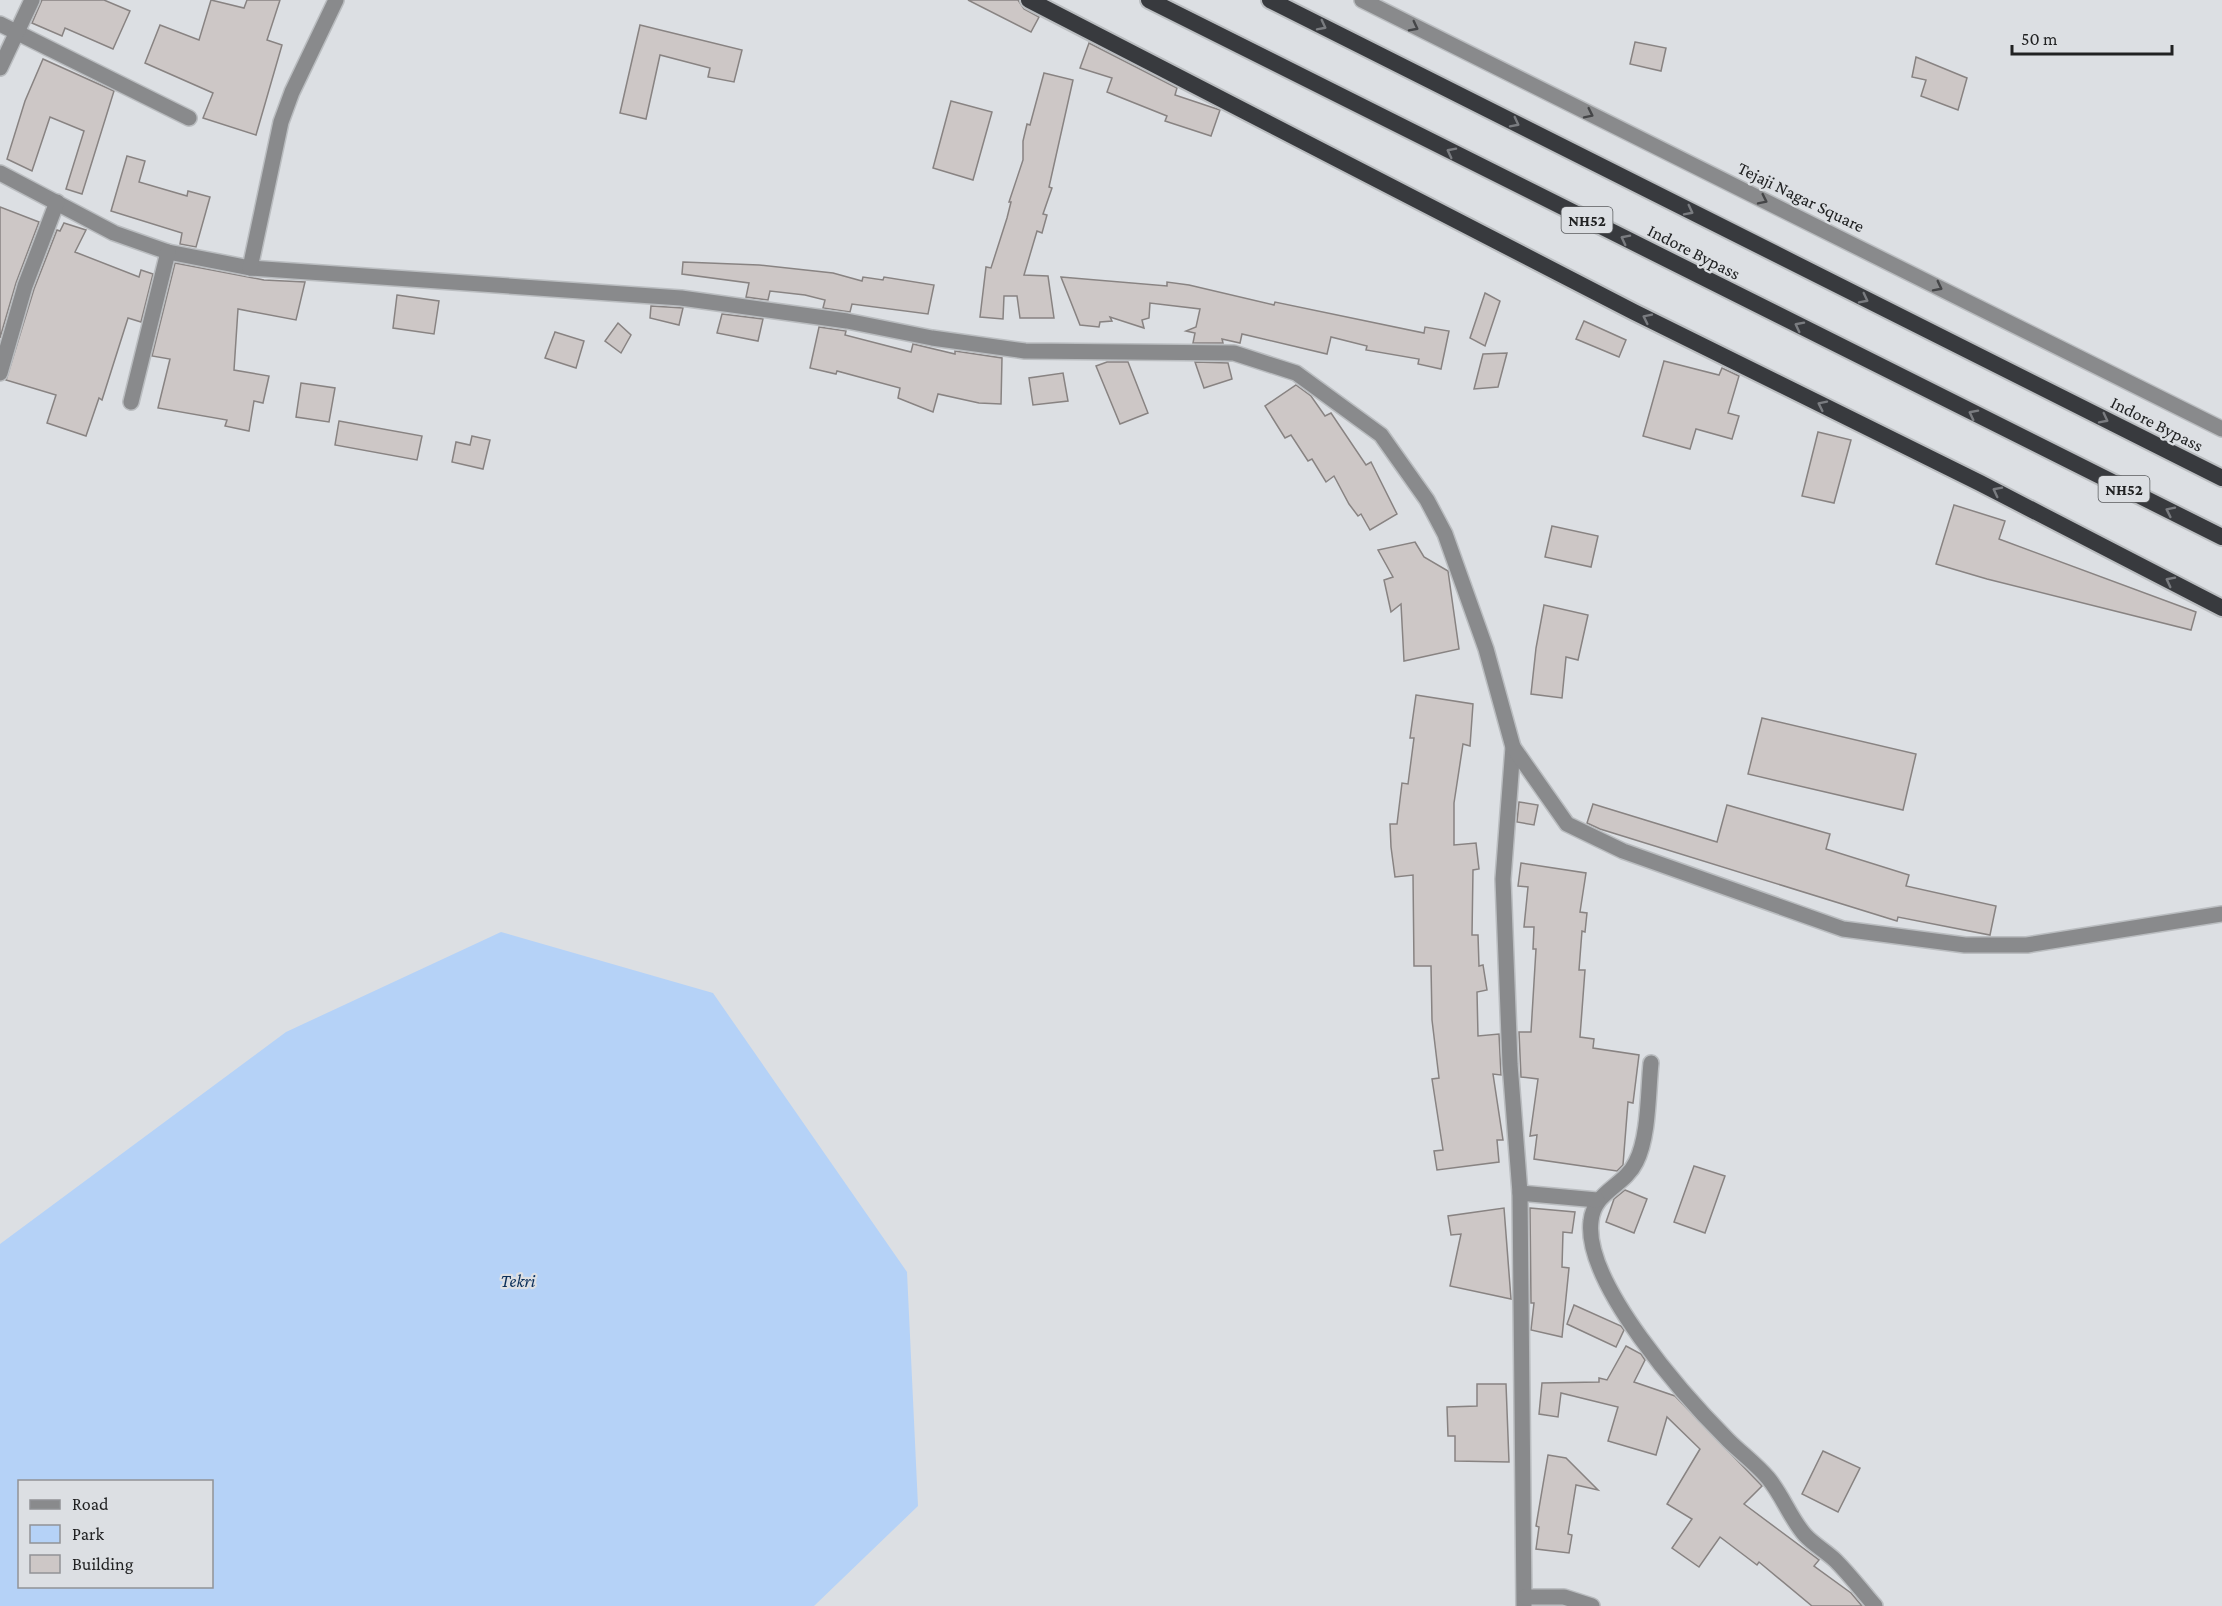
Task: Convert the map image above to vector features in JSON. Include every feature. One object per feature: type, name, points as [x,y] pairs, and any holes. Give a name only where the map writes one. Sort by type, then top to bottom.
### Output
[{"type":"highway","points":[[1029,0],[1634,312],[1980,483],[2222,608]]},
{"type":"highway","name":"Indore Bypass","points":[[1149,0],[2222,537]]},
{"type":"highway","name":"Indore Bypass","points":[[1270,0],[2222,478]]},
{"type":"street","points":[[0,68],[32,0]]},
{"type":"street","points":[[250,268],[281,122],[292,92],[336,0]]},
{"type":"street","name":"Tejaji Nagar Square","points":[[1362,0],[2222,429]]},
{"type":"street","points":[[0,24],[189,118]]},
{"type":"street","points":[[0,173],[114,233],[168,252],[250,268],[681,298],[847,321],[932,338],[1025,351],[1234,353],[1296,373],[1344,405],[1381,435],[1427,500],[1445,534],[1486,649],[1513,747],[1567,824],[1623,851],[1843,929],[1965,945],[2027,945],[2222,914]]},
{"type":"street","points":[[0,373],[25,286],[57,202]]},
{"type":"street","points":[[131,402],[168,252]]},
{"type":"street","points":[[1513,747],[1503,879],[1510,1064],[1520,1193],[1524,1602],[1564,1597],[1592,1606]]},
{"type":"street","points":[[1651,1063],[1646,1114],[1637,1160],[1620,1182],[1606,1190],[1597,1200],[1590,1222],[1596,1259],[1619,1308],[1704,1414],[1767,1476],[1806,1536],[1835,1560],[1875,1606]]},
{"type":"street","points":[[1520,1193],[1597,1200]]},
{"type":"green space","name":"Tekri","points":[[501,932],[713,993],[907,1272],[918,1506],[814,1606],[0,1606],[0,1244],[286,1032]]},
{"type":"building","points":[[42,0],[104,0],[130,11],[113,49],[65,28],[62,36],[32,23]]},
{"type":"building","points":[[211,0],[244,8],[247,0],[280,0],[267,40],[282,45],[256,135],[203,118],[213,93],[145,63],[160,25],[199,40]]},
{"type":"building","points":[[968,0],[1018,0],[1024,9],[1039,17],[1031,32]]},
{"type":"building","points":[[640,25],[742,50],[734,82],[708,77],[710,68],[660,55],[646,119],[620,113]]},
{"type":"building","points":[[1635,42],[1666,48],[1661,71],[1630,64]]},
{"type":"building","points":[[1089,43],[1177,88],[1175,95],[1220,110],[1211,136],[1165,121],[1167,116],[1107,92],[1112,78],[1080,68]]},
{"type":"building","points":[[1916,57],[1967,78],[1958,110],[1921,96],[1926,80],[1912,77]]},
{"type":"building","points":[[43,59],[114,91],[82,194],[66,189],[84,131],[50,117],[32,171],[7,159],[25,101]]},
{"type":"building","points":[[1044,73],[1073,80],[1049,187],[1052,188],[1043,214],[1047,215],[1042,233],[1037,231],[1024,275],[1048,276],[1054,318],[1020,318],[1017,296],[1004,296],[1003,319],[980,317],[986,267],[991,268],[1007,218],[1011,202],[1009,202],[1023,160],[1023,141],[1027,124],[1030,125]]},
{"type":"building","points":[[951,101],[992,112],[973,180],[933,168]]},
{"type":"building","points":[[127,156],[145,161],[139,182],[187,196],[188,191],[210,197],[196,247],[180,244],[182,233],[111,211]]},
{"type":"building","points":[[0,207],[39,222],[16,283],[0,338]]},
{"type":"building","points":[[64,223],[86,230],[75,252],[139,277],[141,270],[153,274],[141,322],[128,318],[102,400],[99,398],[86,436],[47,423],[56,395],[6,380],[34,289],[57,230],[60,231]]},
{"type":"building","points":[[683,262],[759,265],[833,273],[862,281],[863,277],[883,280],[884,277],[934,285],[928,314],[852,304],[850,312],[823,308],[825,300],[805,295],[770,291],[768,300],[746,297],[749,283],[682,274]]},
{"type":"building","points":[[175,263],[264,280],[305,282],[296,320],[238,309],[234,370],[269,376],[263,403],[254,401],[249,431],[225,426],[227,420],[158,408],[170,359],[152,356]]},
{"type":"building","points":[[1061,277],[1167,286],[1167,282],[1189,285],[1274,305],[1275,302],[1424,333],[1425,327],[1449,331],[1441,369],[1418,364],[1419,359],[1366,350],[1367,346],[1331,337],[1327,354],[1242,334],[1240,343],[1222,339],[1223,343],[1193,343],[1195,333],[1186,331],[1196,327],[1200,309],[1150,303],[1149,318],[1142,320],[1144,328],[1110,317],[1112,321],[1100,322],[1099,327],[1080,325]]},
{"type":"building","points":[[1485,293],[1500,301],[1485,346],[1470,338]]},
{"type":"building","points":[[397,295],[439,301],[434,334],[393,328]]},
{"type":"building","points":[[651,306],[683,308],[679,325],[650,318]]},
{"type":"building","points":[[722,314],[763,319],[758,341],[717,333]]},
{"type":"building","points":[[1584,321],[1626,340],[1619,357],[1576,339]]},
{"type":"building","points":[[618,323],[631,335],[621,353],[605,341]]},
{"type":"building","points":[[819,327],[846,331],[845,335],[911,352],[913,344],[955,354],[955,351],[1002,358],[1001,404],[979,403],[938,394],[933,412],[898,398],[900,388],[837,371],[836,374],[810,368]]},
{"type":"building","points":[[555,332],[584,341],[576,368],[545,358]]},
{"type":"building","points":[[1507,353],[1498,387],[1474,389],[1483,354]]},
{"type":"building","points":[[1664,361],[1719,375],[1722,368],[1739,376],[1728,413],[1739,416],[1732,439],[1696,429],[1690,449],[1643,436]]},
{"type":"building","points":[[1107,362],[1128,362],[1148,413],[1120,424],[1096,366]]},
{"type":"building","points":[[1195,362],[1228,363],[1232,379],[1204,388]]},
{"type":"building","points":[[1063,373],[1068,401],[1033,405],[1029,378]]},
{"type":"building","points":[[301,383],[335,388],[329,422],[296,417]]},
{"type":"building","points":[[1296,385],[1311,396],[1325,416],[1331,413],[1366,465],[1371,462],[1397,514],[1370,530],[1361,514],[1358,516],[1349,504],[1334,476],[1326,482],[1312,459],[1308,461],[1291,435],[1285,438],[1265,406]]},
{"type":"building","points":[[339,421],[422,436],[417,460],[335,445]]},
{"type":"building","points":[[1818,432],[1851,440],[1834,503],[1802,496]]},
{"type":"building","points":[[472,436],[490,440],[483,469],[452,462],[456,442],[470,445]]},
{"type":"building","points":[[1954,505],[2005,521],[1999,539],[2196,612],[2191,630],[1936,564]]},
{"type":"building","points":[[1552,526],[1598,536],[1591,567],[1545,557]]},
{"type":"building","points":[[1415,542],[1424,557],[1448,571],[1459,649],[1404,661],[1401,604],[1391,612],[1384,580],[1393,577],[1378,550]]},
{"type":"building","points":[[1544,605],[1588,615],[1578,660],[1566,657],[1562,698],[1531,694]]},
{"type":"building","points":[[1416,695],[1473,704],[1470,746],[1463,744],[1454,803],[1454,845],[1476,843],[1479,869],[1473,870],[1472,935],[1478,935],[1479,966],[1483,965],[1487,990],[1477,992],[1478,1036],[1499,1034],[1501,1075],[1493,1074],[1503,1140],[1497,1140],[1499,1162],[1437,1170],[1434,1151],[1443,1150],[1432,1079],[1439,1078],[1432,1020],[1431,966],[1414,966],[1413,875],[1395,877],[1391,847],[1390,824],[1397,824],[1402,783],[1408,784],[1414,738],[1410,738]]},
{"type":"building","points":[[1762,718],[1916,754],[1903,810],[1748,774]]},
{"type":"building","points":[[1519,802],[1538,805],[1534,825],[1517,822]]},
{"type":"building","points":[[1593,804],[1717,842],[1727,805],[1830,834],[1826,849],[1909,875],[1906,886],[1996,906],[1990,935],[1898,917],[1897,921],[1600,829],[1587,823]]},
{"type":"building","points":[[1521,863],[1586,873],[1580,912],[1587,913],[1585,932],[1582,931],[1579,970],[1585,970],[1580,1037],[1594,1039],[1593,1048],[1639,1055],[1633,1103],[1628,1102],[1623,1165],[1617,1171],[1534,1159],[1537,1135],[1530,1136],[1538,1079],[1521,1077],[1519,1032],[1531,1032],[1536,949],[1533,949],[1534,927],[1524,927],[1528,887],[1518,886]]},
{"type":"building","points":[[1694,1166],[1725,1176],[1705,1233],[1674,1222]]},
{"type":"building","points":[[1625,1190],[1647,1199],[1634,1233],[1606,1222],[1614,1199]]},
{"type":"building","points":[[1504,1208],[1511,1299],[1450,1286],[1461,1234],[1451,1235],[1448,1216]]},
{"type":"building","points":[[1530,1208],[1575,1212],[1572,1233],[1563,1232],[1562,1267],[1569,1268],[1562,1337],[1531,1330],[1534,1303],[1531,1303]]},
{"type":"building","points":[[1574,1305],[1621,1326],[1624,1330],[1616,1347],[1567,1324]]},
{"type":"building","points":[[1626,1346],[1641,1354],[1645,1360],[1634,1382],[1675,1396],[1762,1486],[1744,1504],[1819,1560],[1814,1566],[1851,1593],[1862,1606],[1812,1606],[1759,1562],[1757,1565],[1720,1537],[1699,1567],[1672,1548],[1692,1519],[1667,1504],[1700,1449],[1667,1417],[1656,1455],[1608,1441],[1618,1407],[1561,1393],[1558,1417],[1539,1414],[1542,1383],[1599,1382],[1599,1378],[1607,1380]]},
{"type":"building","points":[[1477,1384],[1506,1384],[1509,1462],[1455,1461],[1455,1436],[1448,1436],[1447,1407],[1477,1406]]},
{"type":"building","points":[[1823,1451],[1860,1468],[1838,1512],[1802,1494]]},
{"type":"building","points":[[1548,1455],[1566,1458],[1598,1490],[1576,1485],[1568,1534],[1572,1535],[1569,1553],[1536,1549],[1539,1527],[1536,1526]]}]
